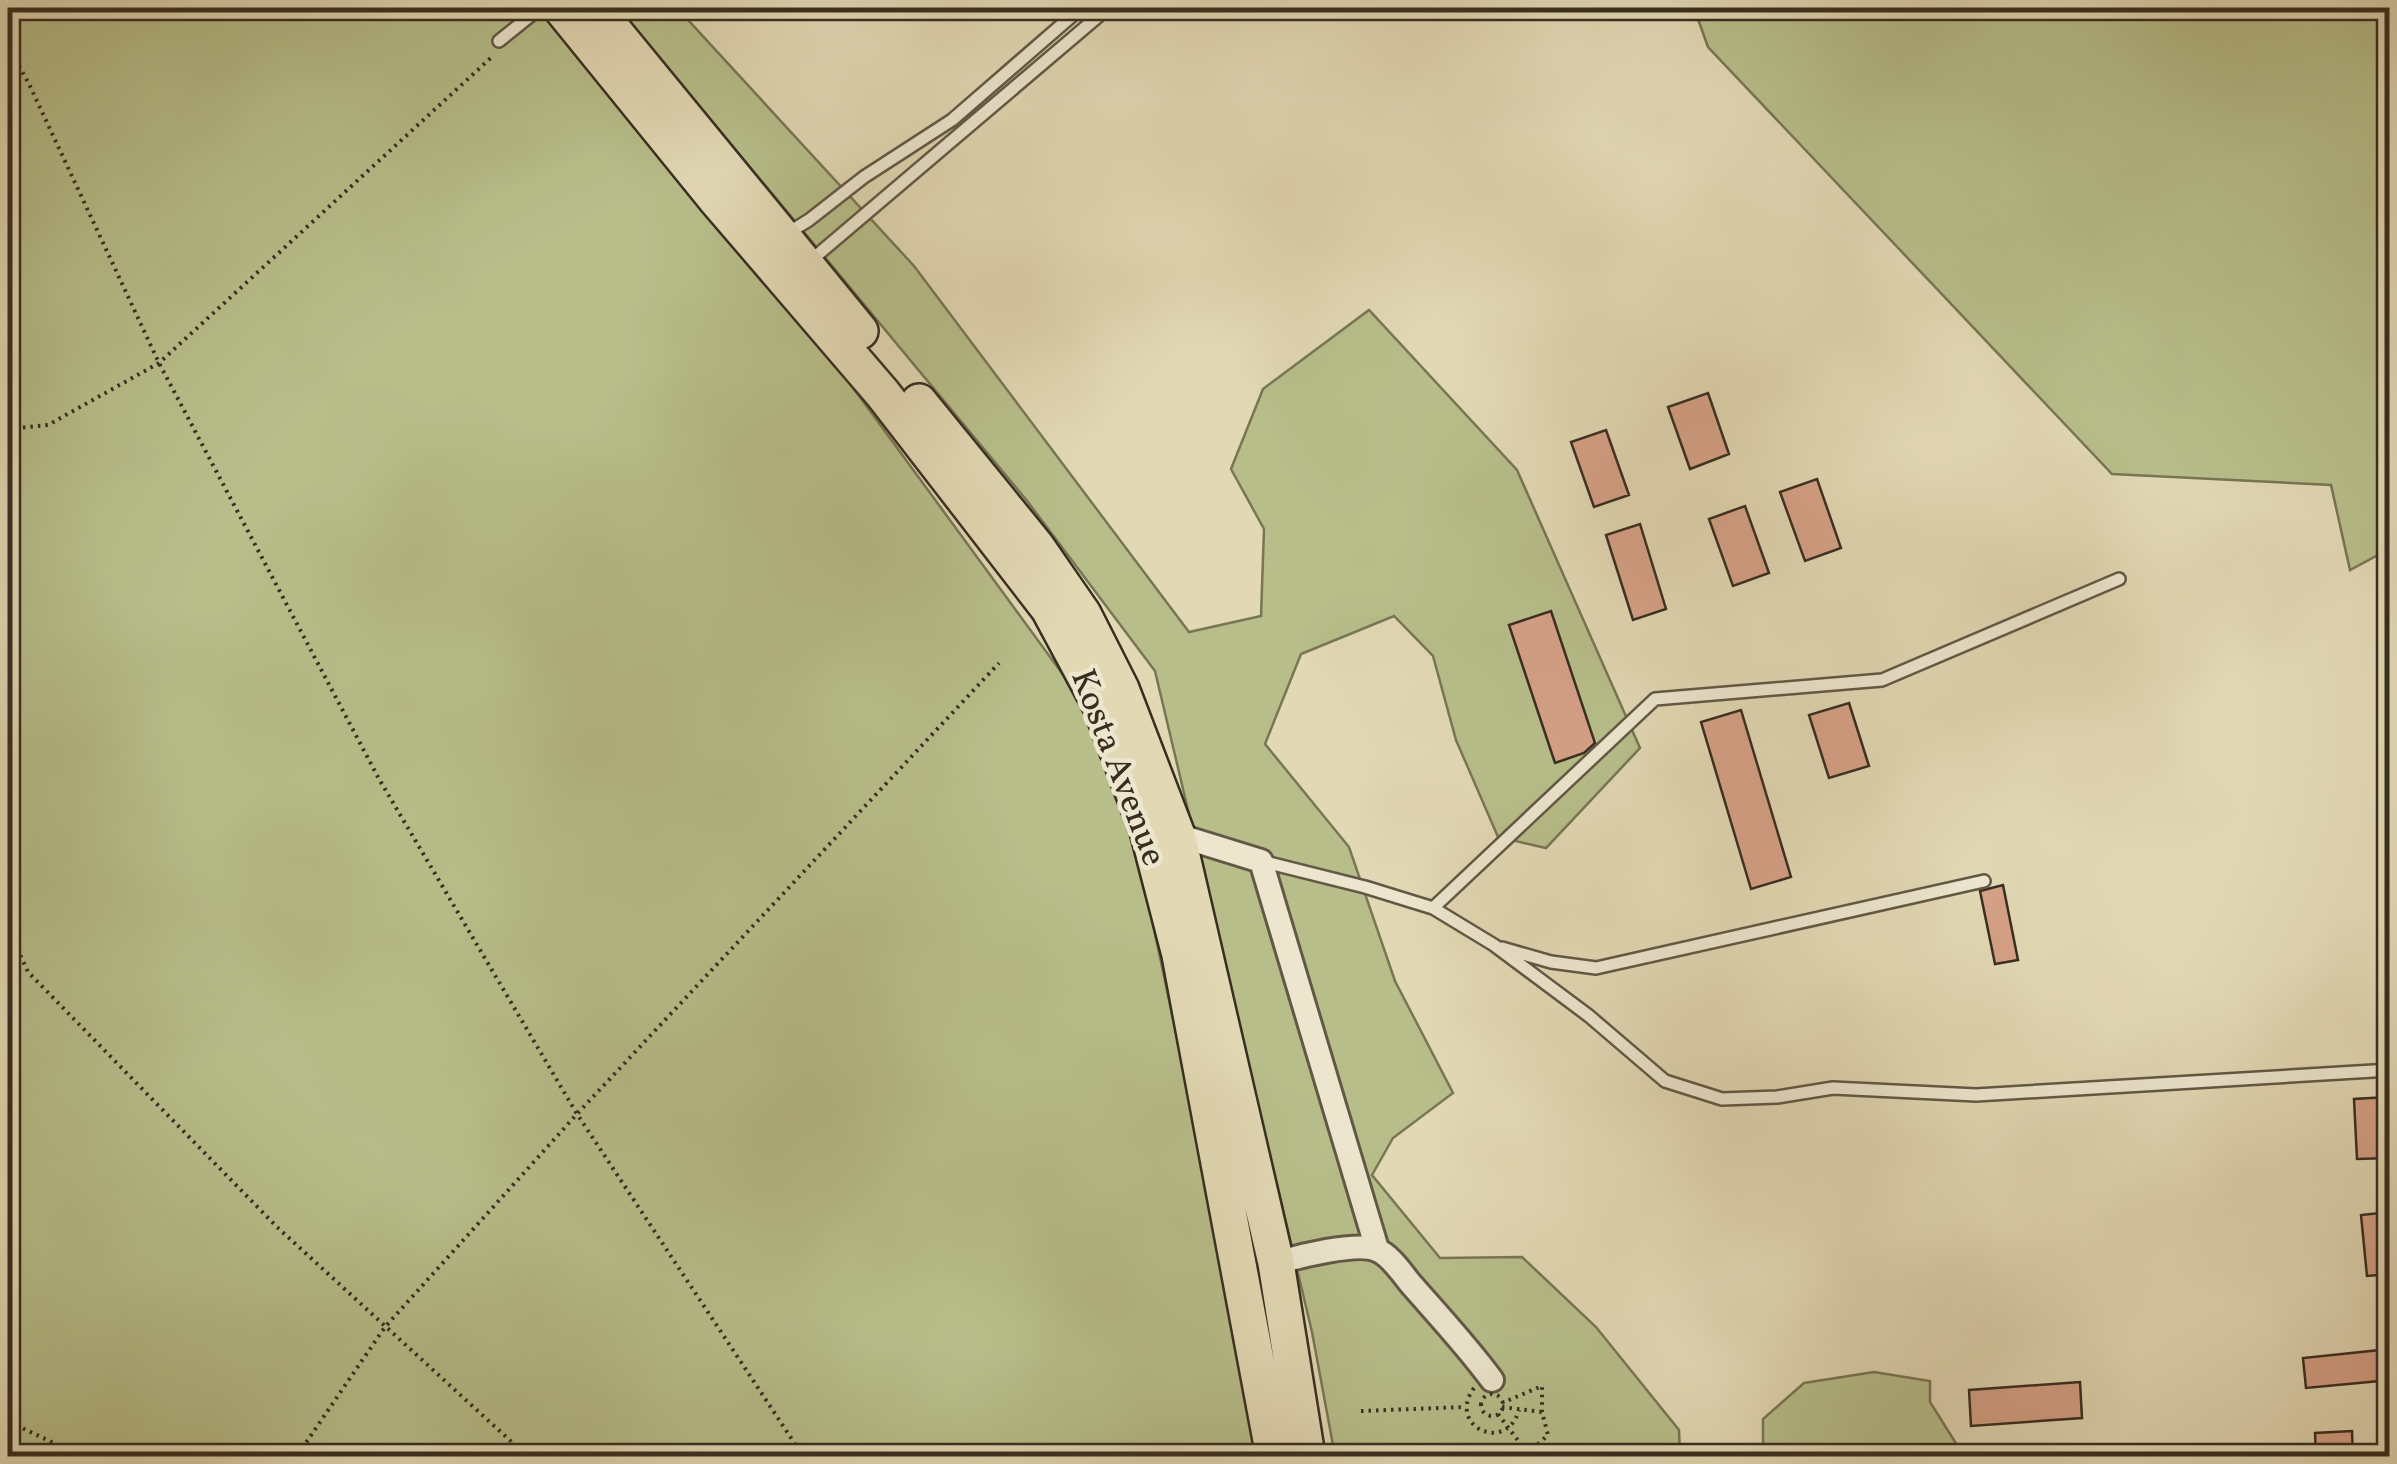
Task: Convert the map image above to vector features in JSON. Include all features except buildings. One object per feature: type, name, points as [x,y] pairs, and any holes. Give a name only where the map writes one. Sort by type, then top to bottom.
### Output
[{"type":"main road","name":"Kosta Avenue","points":[[560,8],[715,198],[884,394],[1049,609],[1101,706],[1148,831],[1180,955],[1274,1456]]},
{"type":"main road","name":"Kosta Avenue","points":[[595,8],[1036,546],[1083,614],[1121,689],[1177,835],[1276,1263],[1307,1456]]},
{"type":"street","points":[[1177,835],[1261,861],[1377,1249],[1492,1380]]},
{"type":"street","points":[[1276,1263],[1304,1255],[1377,1249]]},
{"type":"lane","points":[[499,46],[540,8]]},
{"type":"lane","points":[[783,236],[952,120],[1081,8]]},
{"type":"lane","points":[[806,264],[1108,8]]},
{"type":"lane","points":[[1433,908],[1655,699],[1882,680],[2119,579]]},
{"type":"lane","points":[[1261,861],[1366,886],[1433,908],[1494,946],[1589,1016],[1664,1081],[1722,1098],[1777,1097],[1833,1088],[1976,1094],[2390,1070]]},
{"type":"lane","points":[[1494,946],[1551,962],[1596,968],[1984,881]]},
{"type":"path","points":[[8,46],[159,362],[379,779],[577,1114],[803,1456]]},
{"type":"path","points":[[8,428],[48,425],[159,362],[499,46]]},
{"type":"path","points":[[302,1456],[303,1447],[385,1327],[577,1114],[999,662]]},
{"type":"path","points":[[8,928],[28,972],[277,1227],[527,1456]]},
{"type":"path","points":[[1518,1397],[1513,1388],[1492,1380],[1474,1388],[1466,1406],[1473,1425],[1493,1433],[1508,1428],[1519,1410]]},
{"type":"path","points":[[1542,1386],[1542,1412],[1548,1435],[1526,1451],[1498,1414],[1502,1404],[1542,1386]]},
{"type":"path","points":[[1498,1414],[1490,1416],[1481,1408],[1482,1401],[1492,1394],[1502,1404],[1542,1412]]},
{"type":"path","points":[[1361,1410],[1466,1406]]},
{"type":"path","points":[[8,1412],[20,1427],[80,1456]]},
{"type":"green space","points":[[8,8],[550,8],[802,318],[1086,706],[1134,834],[1235,1313],[1260,1456],[8,1456]]},
{"type":"green space","points":[[618,8],[677,8],[914,266],[1189,632],[1261,616],[1264,529],[1231,469],[1263,389],[1369,310],[1517,470],[1640,748],[1546,848],[1498,837],[1456,740],[1433,656],[1394,616],[1301,654],[1265,744],[1349,847],[1395,981],[1453,1093],[1393,1138],[1372,1175],[1440,1258],[1522,1257],[1596,1327],[1679,1430],[1680,1456],[1335,1456],[1312,1332],[1155,671],[1028,502]]},
{"type":"green space","points":[[1694,8],[2389,8],[2389,549],[2350,570],[2331,485],[2112,474],[1708,47]]},
{"type":"green space","points":[[1874,1372],[1930,1381],[1930,1402],[1957,1445],[2058,1456],[1763,1456],[1763,1419],[1804,1383]]}]
